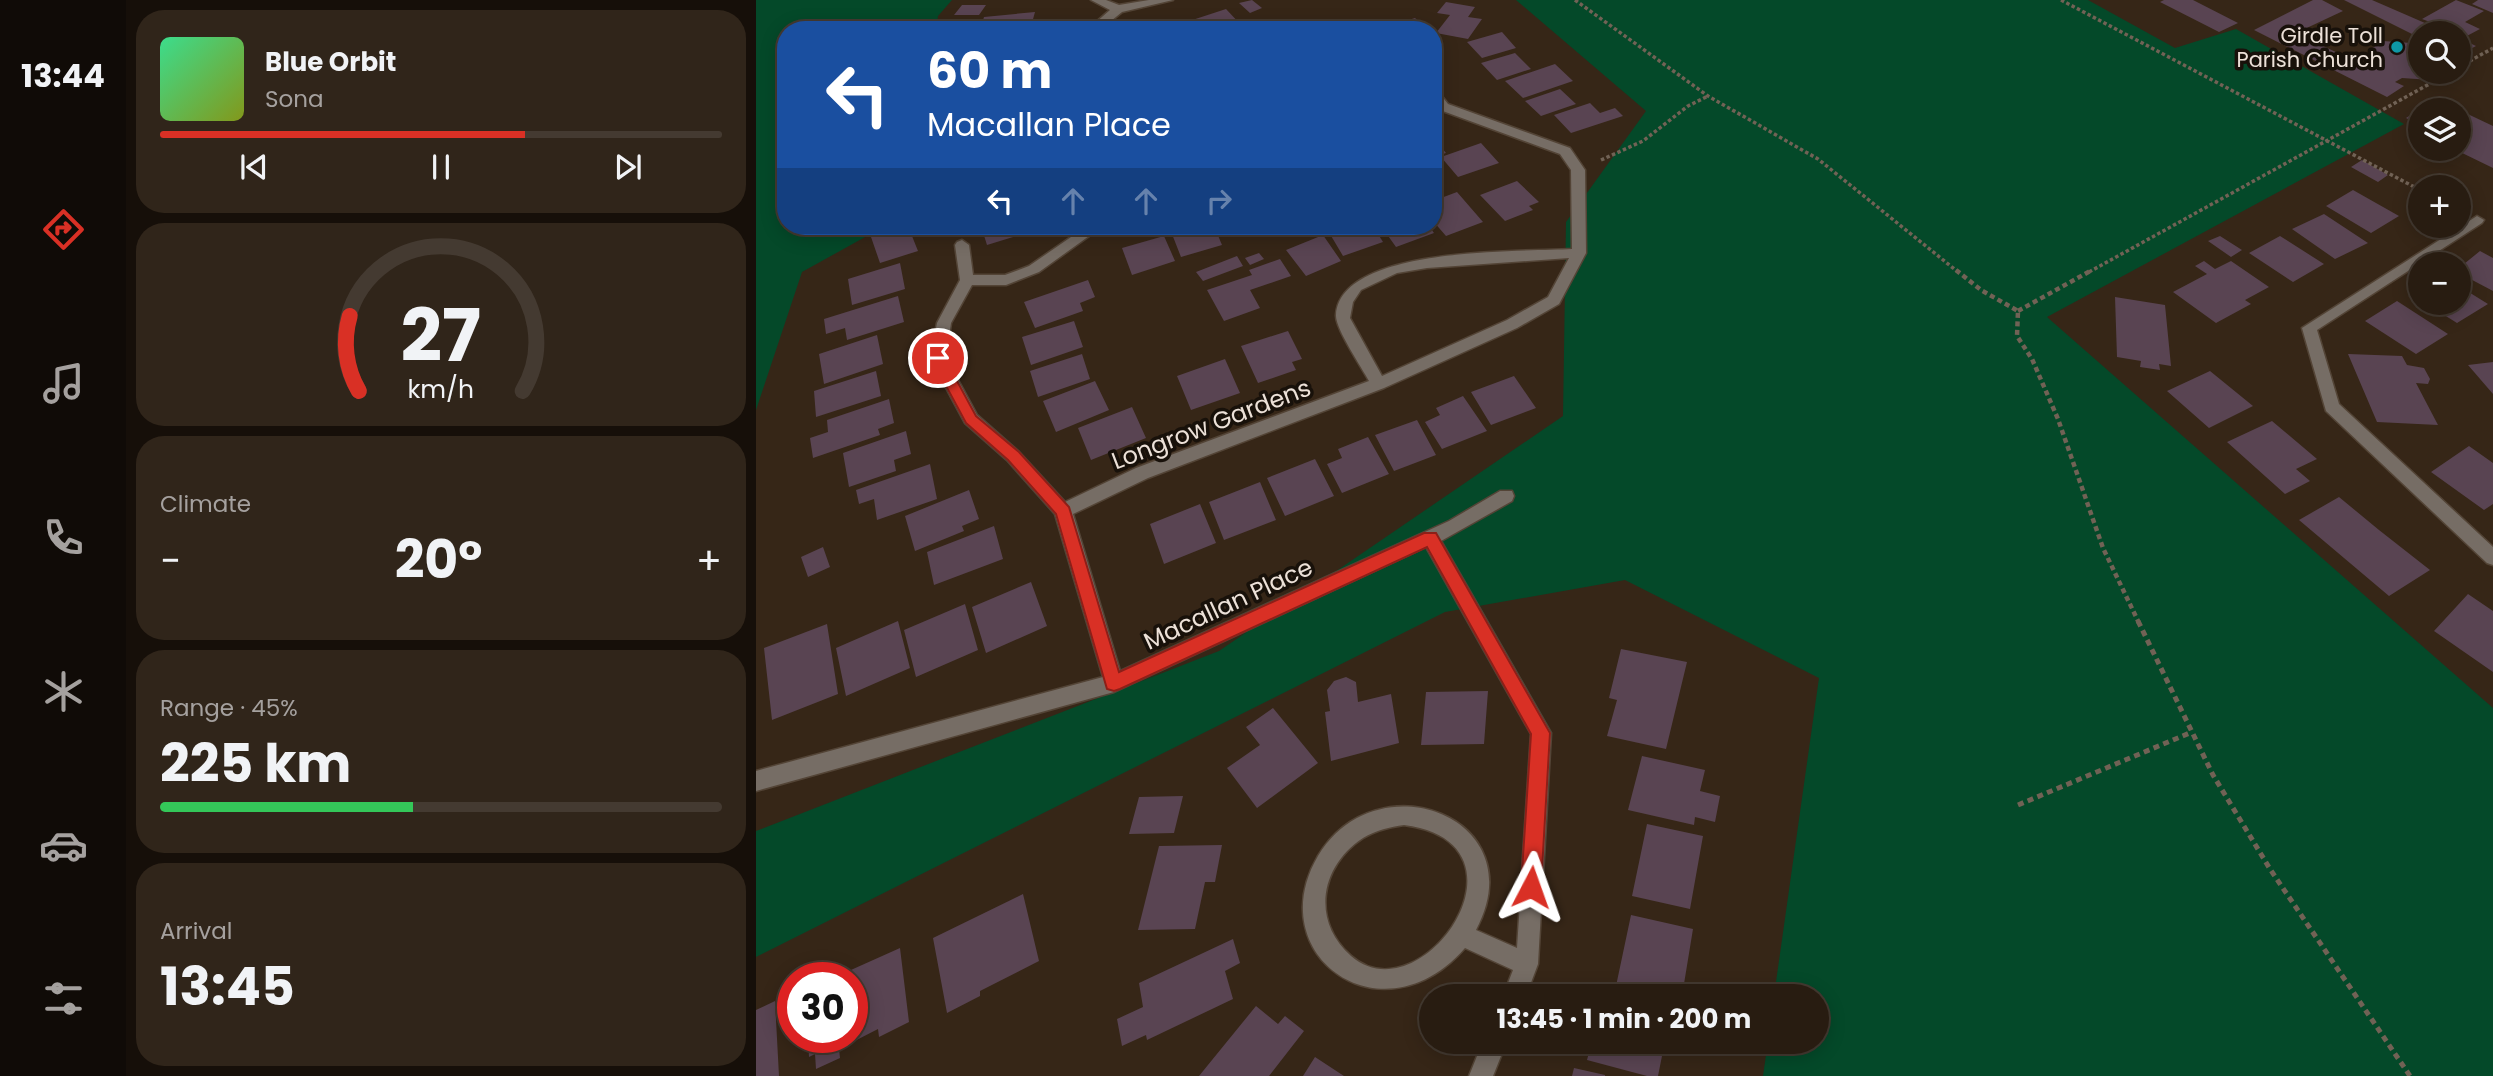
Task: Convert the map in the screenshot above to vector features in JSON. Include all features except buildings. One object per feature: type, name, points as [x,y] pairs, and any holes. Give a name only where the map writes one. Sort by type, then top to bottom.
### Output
[{"type":"street","points":[[1097,0],[1118,9]]},
{"type":"street","points":[[1104,21],[1118,9],[1167,0]]},
{"type":"street","points":[[1442,104],[1565,151],[1578,170]]},
{"type":"street","name":"Longrow Gardens","points":[[1063,511],[1142,473],[1378,384],[1512,324],[1554,300],[1579,253],[1578,170]]},
{"type":"street","points":[[2477,220],[2309,328],[2332,407],[2490,549]]},
{"type":"street","points":[[967,279],[1006,280],[1034,269],[1083,235]]},
{"type":"street","points":[[962,245],[967,279],[944,323],[938,358],[971,419],[1013,456],[1063,511],[1114,683]]},
{"type":"street","points":[[1378,384],[1343,318],[1346,301],[1356,287],[1393,269],[1427,263],[1579,253]]},
{"type":"street","name":"Macallan Place","points":[[756,781],[1114,683],[1430,538],[1506,496]]},
{"type":"street","points":[[1430,538],[1541,733],[1527,964],[1519,984]]},
{"type":"street","points":[[1404,815],[1427,817],[1450,828],[1471,852],[1478,878],[1476,907],[1464,936],[1443,959],[1414,975],[1384,980],[1356,974],[1330,955],[1316,930],[1314,901],[1321,872],[1337,847],[1352,834],[1377,820],[1404,815]]},
{"type":"street","points":[[1464,936],[1527,964]]},
{"type":"street","points":[[1481,1076],[1490,1054]]},
{"type":"path","points":[[1575,0],[1708,96],[1818,159],[1981,290],[2018,311]]},
{"type":"path","points":[[2061,0],[2408,184]]},
{"type":"path","points":[[2471,60],[2493,48]]},
{"type":"path","points":[[2018,311],[2430,84]]},
{"type":"path","points":[[1578,170],[1643,141],[1688,106],[1708,96]]},
{"type":"path","points":[[2018,311],[2017,336],[2032,359],[2058,419],[2103,548],[2213,775],[2270,869],[2410,1076]]},
{"type":"path","points":[[2018,805],[2192,732]]},
{"type":"green space","points":[[756,0],[952,0],[938,16],[937,21],[777,21],[777,235],[869,235],[802,272],[756,410]]},
{"type":"green space","points":[[1516,0],[2088,0],[2175,48],[2236,29],[2404,124],[2047,317],[2493,708],[2493,1076],[1763,1076],[1766,1054],[1829,1054],[1829,984],[1776,984],[1819,678],[1625,580],[1445,612],[756,957],[756,831],[1219,651],[1563,416],[1566,222],[1646,111]]},
{"type":"place","name":"Girdle Toll Parish Church","points":[[2397,47]]},
{"type":"route","points":[[938,358],[971,419],[1013,456],[1063,511],[1114,683],[1430,538],[1541,733],[1531,887]]}]
